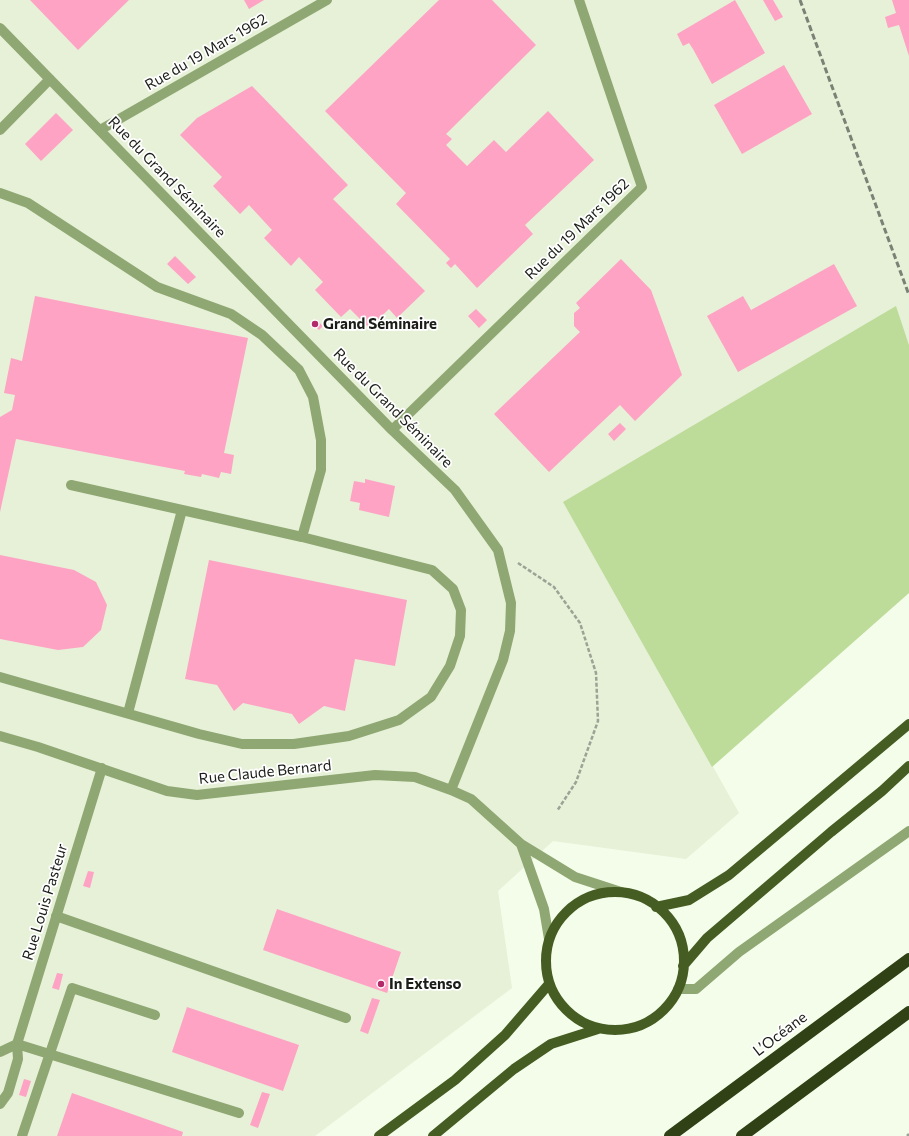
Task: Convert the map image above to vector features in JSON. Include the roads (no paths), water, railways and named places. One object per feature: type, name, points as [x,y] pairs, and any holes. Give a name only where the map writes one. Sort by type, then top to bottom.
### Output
[{"type":"highway","name":"L’Océane","points":[[670,1136],[909,958]]},
{"type":"highway","points":[[742,1136],[909,1012]]},
{"type":"main road","points":[[656,906],[689,900],[729,875],[909,724]]},
{"type":"main road","points":[[684,966],[707,938],[831,832],[882,791],[909,766]]},
{"type":"main road","points":[[621,892],[643,898],[656,906],[662,911],[676,929],[684,951],[683,974],[676,995],[662,1013],[642,1025],[620,1031],[598,1028],[577,1019],[560,1004],[549,984],[546,961],[549,938],[560,918],[578,903],[599,894],[621,892]]},
{"type":"main road","points":[[379,1136],[455,1080],[505,1034],[549,984]]},
{"type":"main road","points":[[433,1136],[514,1070],[551,1044],[598,1028]]},
{"type":"street","name":"Rue du 19 Mars 1962","points":[[100,130],[327,0]]},
{"type":"street","name":"Rue du 19 Mars 1962","points":[[392,430],[642,188],[579,0]]},
{"type":"street","name":"Rue du Grand Séminaire","points":[[0,28],[392,430],[454,490],[498,550],[511,603],[510,631],[498,674],[451,790]]},
{"type":"street","points":[[0,130],[50,79]]},
{"type":"street","points":[[0,193],[28,203],[157,287],[231,314],[262,335],[299,370],[313,397],[322,440],[321,470],[302,537]]},
{"type":"street","points":[[0,677],[199,734],[242,744],[294,744],[349,736],[399,720],[432,697],[450,666],[460,636],[461,610],[453,589],[432,570],[302,537],[71,484]]},
{"type":"street","points":[[128,714],[182,510]]},
{"type":"street","name":"Rue Claude Bernard","points":[[0,736],[102,768],[167,791],[197,795],[375,776],[415,778],[471,798],[504,830],[521,844],[575,877],[621,892]]},
{"type":"street","name":"Rue Louis Pasteur","points":[[0,1104],[8,1093],[18,1059],[17,1044],[102,768]]},
{"type":"street","points":[[678,989],[696,989],[739,952],[909,831]]},
{"type":"street","points":[[521,844],[544,909],[549,938]]},
{"type":"street","points":[[56,916],[346,1018]]},
{"type":"street","points":[[22,1136],[72,988],[155,1015]]},
{"type":"street","points":[[0,1052],[17,1044],[239,1113]]},
{"type":"railway","points":[[800,0],[909,295]]},
{"type":"place","name":"Grand Séminaire","points":[[315,324]]},
{"type":"place","name":"In Extenso","points":[[381,984]]}]
